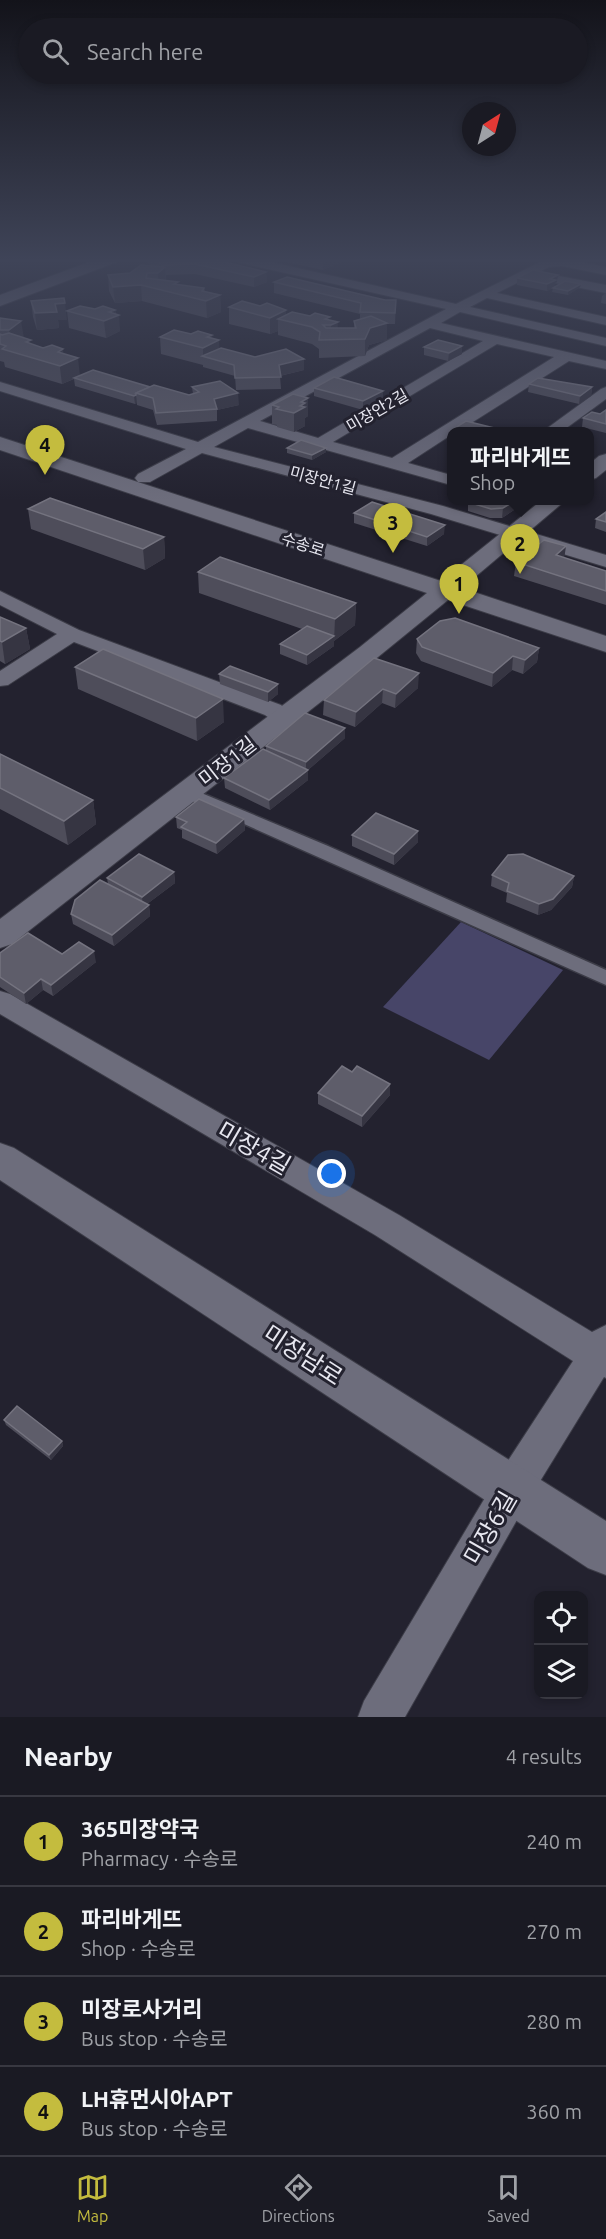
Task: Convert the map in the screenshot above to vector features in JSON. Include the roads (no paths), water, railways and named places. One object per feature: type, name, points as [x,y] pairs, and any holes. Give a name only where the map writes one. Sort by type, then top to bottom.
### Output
[{"type":"street","points":[[144,478],[401,339]]},
{"type":"street","name":"미장안2길","points":[[320,443],[496,339]]},
{"type":"street","points":[[497,339],[606,365]]},
{"type":"street","points":[[453,427],[566,356]]},
{"type":"street","name":"미장안1길","points":[[0,386],[200,448],[437,510],[606,561]]},
{"type":"street","points":[[557,427],[606,392]]},
{"type":"street","name":"미장안2길","points":[[248,423],[447,479]]},
{"type":"street","name":"수송로","points":[[0,431],[144,478],[452,585],[606,644]]},
{"type":"street","points":[[394,464],[447,431]]},
{"type":"street","name":"수송로","points":[[0,443],[452,585],[606,629]]},
{"type":"street","points":[[594,470],[606,460]]},
{"type":"street","name":"미장1길","points":[[0,936],[452,585],[551,505]]},
{"type":"street","points":[[0,597],[72,634],[273,711],[283,717]]},
{"type":"street","points":[[0,680],[72,634]]},
{"type":"street","points":[[187,792],[606,978]]},
{"type":"street","name":"미장4길","points":[[0,1001],[603,1353]]},
{"type":"street","name":"미장남로","points":[[0,1160],[606,1550]]},
{"type":"street","name":"미장6길","points":[[380,1717],[512,1490],[603,1353]]},
{"type":"place","name":"LH휴먼시아APT","points":[[45,475]]},
{"type":"place","name":"미장로사거리","points":[[393,553]]},
{"type":"place","name":"파리바게뜨","points":[[520,574]]},
{"type":"place","name":"365미장약국","points":[[459,614]]}]
